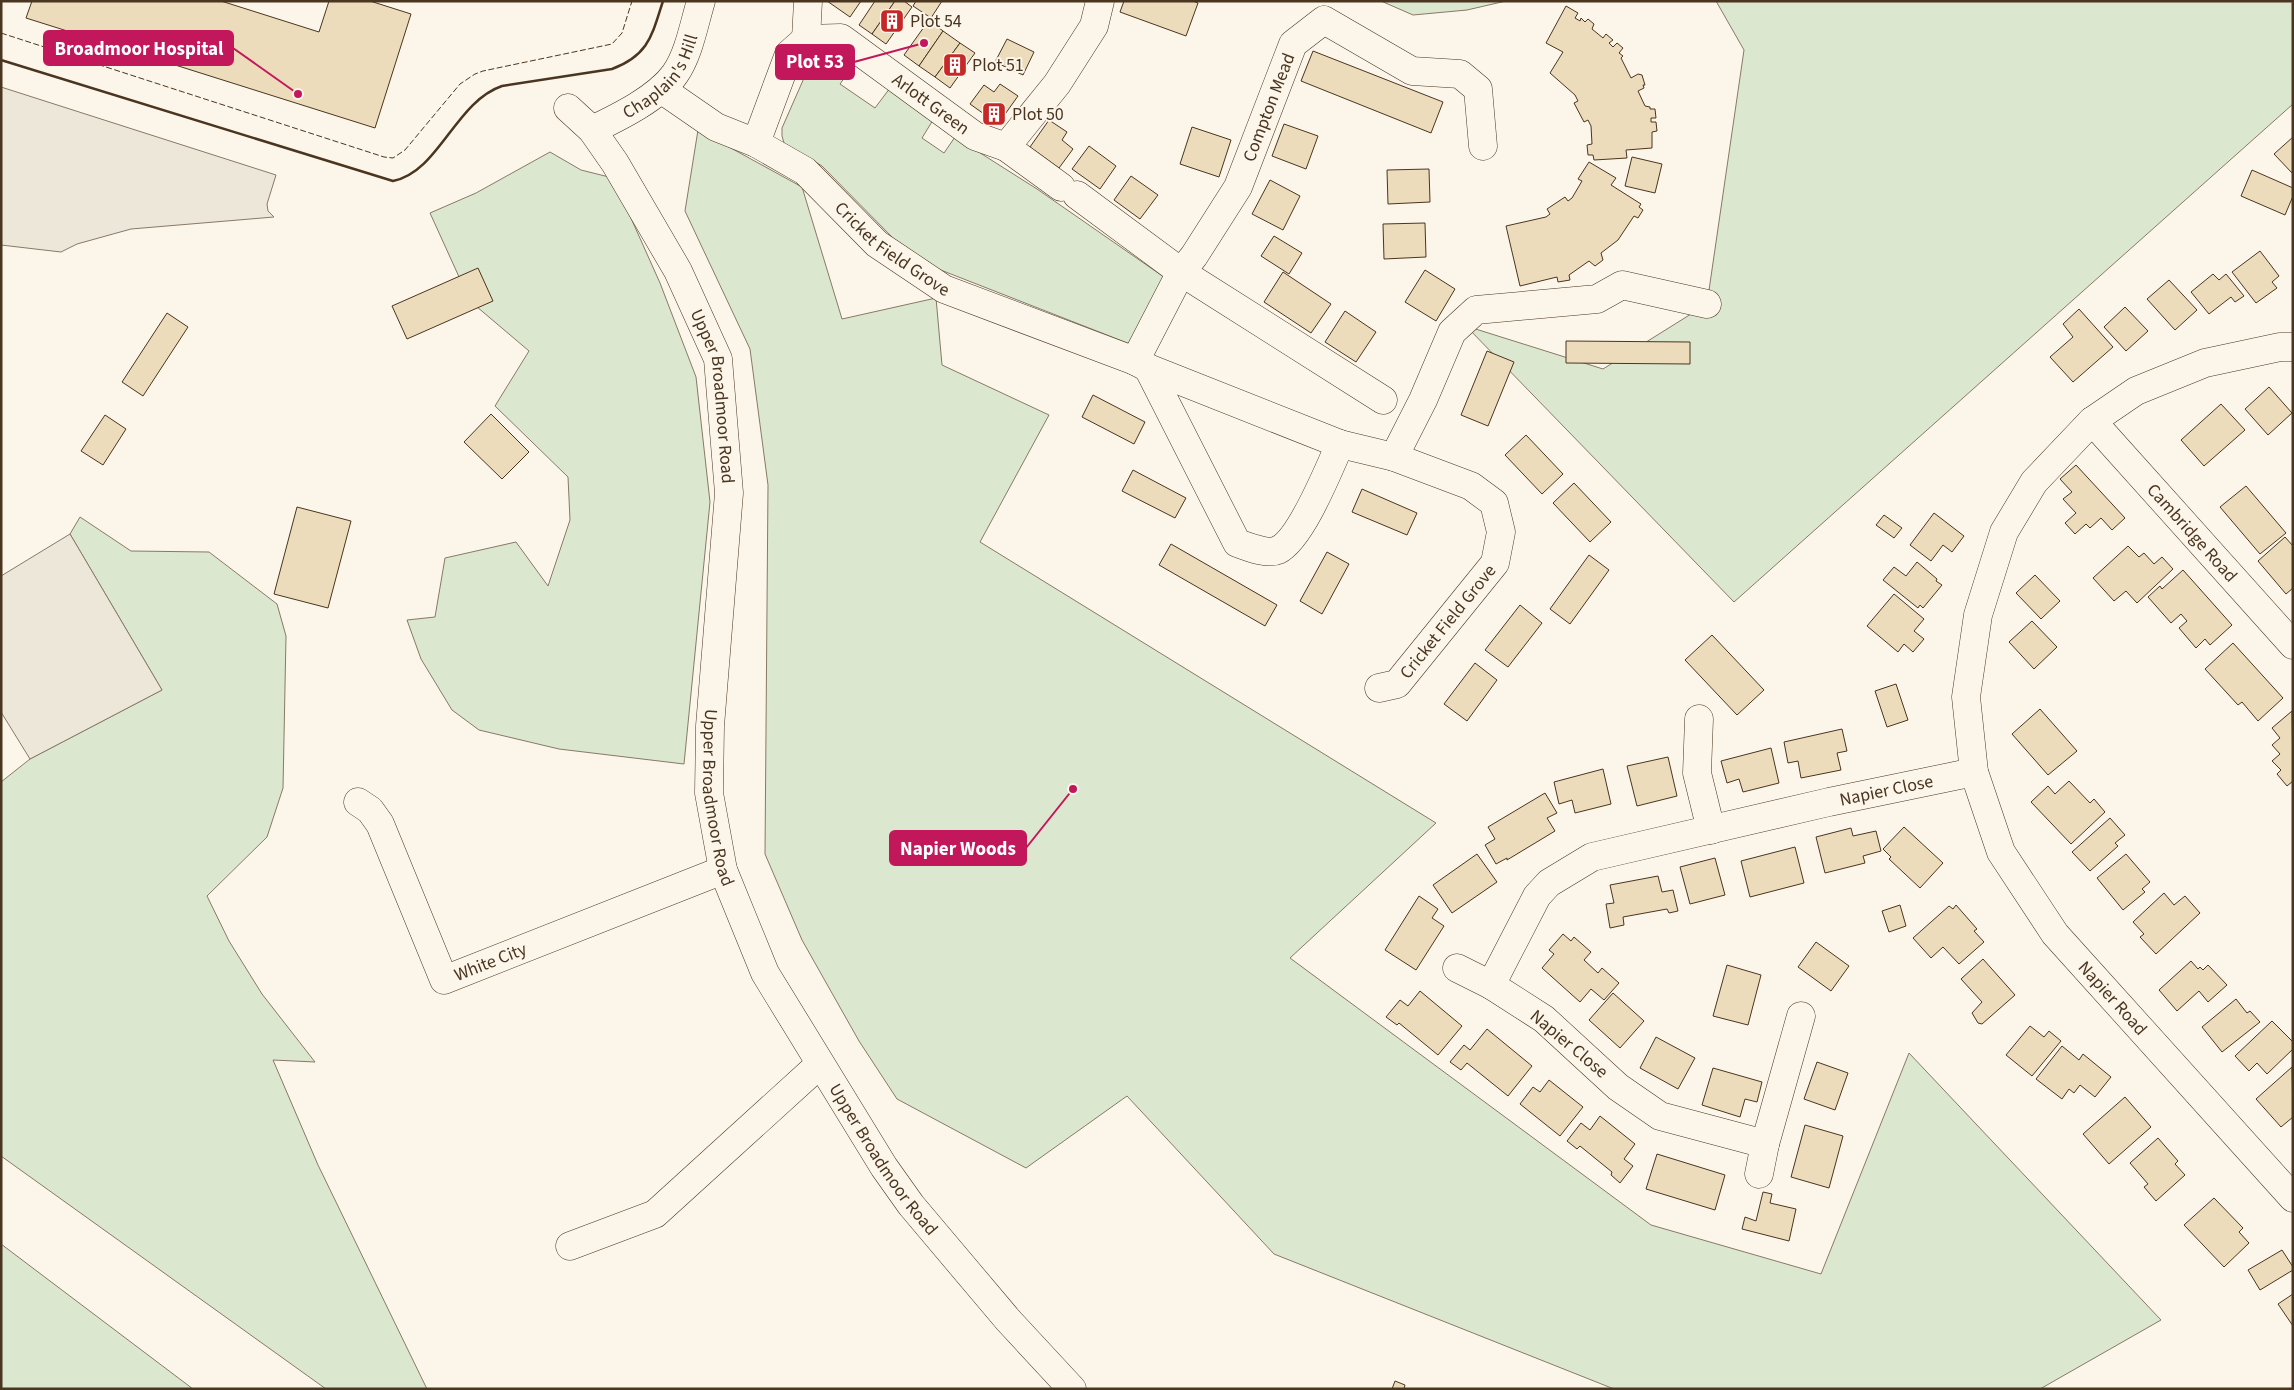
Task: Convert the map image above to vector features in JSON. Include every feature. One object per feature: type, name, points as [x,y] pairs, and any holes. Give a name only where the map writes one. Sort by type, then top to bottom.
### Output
[{"type":"street","name":"Chaplain's Hill","points":[[592,130],[620,116],[661,88],[675,73],[686,49],[701,1]]},
{"type":"street","points":[[756,143],[789,54],[806,39],[808,1]]},
{"type":"street","points":[[1006,147],[1057,84],[1094,26],[1100,1]]},
{"type":"street","name":"Compton Mead","points":[[1141,364],[1181,272],[1194,256],[1238,187],[1294,44],[1324,20],[1412,71],[1460,74],[1478,89],[1483,146]]},
{"type":"street","name":"Arlott Green","points":[[806,39],[841,38],[974,136],[1006,147],[1181,272]]},
{"type":"street","name":"Cricket Field Grove","points":[[661,88],[716,127],[756,143],[805,171],[877,244],[944,290],[1141,364],[1340,444],[1394,457],[1471,486],[1494,503],[1501,532],[1495,563],[1397,684],[1379,688]]},
{"type":"street","name":"Upper Broadmoor Road","points":[[568,108],[592,130],[615,163],[678,271],[718,359],[728,493],[710,726],[709,793],[723,870],[765,973],[884,1168],[911,1205],[1008,1320],[1072,1389]]},
{"type":"street","points":[[1181,272],[1383,400]]},
{"type":"street","points":[[1394,457],[1423,400],[1452,332],[1476,310],[1597,299],[1622,285],[1707,304]]},
{"type":"street","name":"Napier Road","points":[[2293,347],[2280,347],[2205,363],[2136,391],[2092,421],[2034,482],[2004,532],[1978,615],[1966,698],[1974,772],[2001,852],[2054,934],[2293,1198]]},
{"type":"street","points":[[1141,364],[1237,543],[1264,551],[1278,550],[1296,534],[1340,444]]},
{"type":"street","name":"Cambridge Road","points":[[2092,421],[2293,644]]},
{"type":"street","points":[[1699,719],[1697,773],[1712,830]]},
{"type":"street","name":"Napier Close","points":[[1765,1144],[1660,1116],[1618,1087],[1544,1019],[1490,986],[1525,918],[1538,896],[1549,883],[1592,857],[1829,802],[1974,772]]},
{"type":"street","name":"White City","points":[[358,802],[370,810],[380,824],[444,980],[723,870]]},
{"type":"street","points":[[1457,968],[1490,986]]},
{"type":"street","points":[[1759,1174],[1765,1144],[1801,1016]]},
{"type":"street","points":[[570,1246],[656,1214],[820,1064]]},
{"type":"green space","points":[[1381,1],[1506,1],[1467,10],[1413,15]]},
{"type":"green space","points":[[1716,1],[2293,1],[2293,104],[1734,602],[1466,326],[1603,369],[1707,304],[1744,50]]},
{"type":"green space","points":[[825,58],[833,60],[850,70],[840,84],[875,108],[890,88],[933,120],[922,138],[944,153],[955,137],[1037,189],[1174,284],[1130,344],[933,267],[895,240],[822,166],[784,143],[782,128],[808,69],[816,60]]},
{"type":"green space","points":[[698,130],[802,187],[842,319],[936,298],[942,365],[1049,415],[980,542],[1436,823],[1290,958],[1651,1225],[1821,1274],[1909,1053],[2161,1320],[2040,1389],[1614,1389],[1274,1254],[1127,1096],[1026,1168],[897,1099],[859,1041],[802,940],[765,854],[768,485],[750,349],[685,211]]},
{"type":"green space","points":[[550,152],[581,170],[613,178],[660,283],[696,377],[710,502],[684,764],[559,749],[479,730],[452,710],[421,659],[407,620],[435,617],[445,558],[516,542],[548,586],[570,520],[568,477],[495,406],[529,351],[470,301],[430,213],[476,193]]},
{"type":"green space","points":[[80,517],[131,551],[209,552],[277,604],[286,636],[283,788],[267,837],[207,896],[229,941],[262,994],[315,1062],[273,1060],[318,1165],[427,1389],[326,1389],[1,1156],[1,782],[30,759],[162,690],[70,534]]},
{"type":"green space","points":[[1,1244],[193,1389],[1,1389]]},
{"type":"shaded area","points":[[1,87],[276,175],[267,204],[268,211],[274,217],[131,229],[77,244],[61,252],[1,245]]},
{"type":"shaded area","points":[[70,534],[162,690],[30,759],[1,712],[1,576]]},
{"type":"building","points":[[32,1],[221,1],[319,32],[329,1],[370,1],[411,14],[375,128],[26,18]]},
{"type":"building","points":[[827,1],[861,1],[850,17]]},
{"type":"building","points":[[875,1],[895,1],[872,34],[859,25]]},
{"type":"building","name":"Plot 54","points":[[895,1],[904,1],[912,7],[886,44],[872,34]]},
{"type":"building","points":[[916,1],[942,1],[931,18],[913,6]]},
{"type":"building","points":[[1124,1],[1193,1],[1198,3],[1186,36],[1120,12]]},
{"type":"building","points":[[1566,6],[1578,13],[1575,18],[1580,21],[1581,18],[1585,22],[1588,19],[1594,24],[1592,29],[1603,38],[1606,34],[1613,40],[1609,43],[1613,47],[1617,43],[1623,48],[1619,53],[1623,56],[1621,58],[1631,78],[1638,74],[1642,75],[1645,85],[1643,85],[1644,88],[1638,91],[1645,106],[1655,109],[1656,118],[1651,118],[1651,122],[1656,122],[1657,131],[1652,132],[1652,148],[1626,150],[1627,158],[1594,160],[1593,155],[1588,155],[1587,145],[1592,144],[1591,126],[1588,120],[1584,122],[1574,103],[1578,101],[1575,95],[1550,73],[1563,52],[1546,43]]},
{"type":"building","points":[[929,20],[943,31],[919,66],[904,55]]},
{"type":"building","points":[[943,31],[960,43],[935,77],[919,66]]},
{"type":"building","points":[[1007,39],[1034,52],[1023,75],[995,62]]},
{"type":"building","name":"Plot 51","points":[[960,43],[975,53],[950,88],[935,77]]},
{"type":"building","points":[[1313,51],[1443,102],[1431,133],[1301,81]]},
{"type":"building","name":"Plot 50","points":[[1000,84],[1018,96],[998,124],[970,104],[984,85],[994,92]]},
{"type":"building","points":[[1049,120],[1067,132],[1062,140],[1073,149],[1059,168],[1030,147]]},
{"type":"building","points":[[1284,124],[1318,136],[1306,169],[1272,156]]},
{"type":"building","points":[[1192,127],[1231,140],[1219,177],[1180,164]]},
{"type":"building","points":[[2293,137],[2293,174],[2274,154]]},
{"type":"building","points":[[1089,146],[1116,166],[1100,189],[1072,169]]},
{"type":"building","points":[[1632,157],[1662,164],[1655,193],[1625,186]]},
{"type":"building","points":[[1589,162],[1616,178],[1611,185],[1641,204],[1639,207],[1643,210],[1638,218],[1634,216],[1618,240],[1601,253],[1603,260],[1595,266],[1589,261],[1569,275],[1570,280],[1558,282],[1557,277],[1520,286],[1506,226],[1546,217],[1550,214],[1547,209],[1565,197],[1568,201],[1572,198],[1582,181],[1578,179]]},
{"type":"building","points":[[1429,169],[1430,202],[1388,204],[1387,170]]},
{"type":"building","points":[[2252,170],[2293,188],[2293,196],[2285,215],[2241,196]]},
{"type":"building","points":[[1131,176],[1158,195],[1140,219],[1114,200]]},
{"type":"building","points":[[1270,180],[1300,196],[1283,230],[1252,214]]},
{"type":"building","points":[[1425,223],[1426,257],[1384,259],[1383,224]]},
{"type":"building","points":[[1274,236],[1302,253],[1289,274],[1261,256]]},
{"type":"building","points":[[2260,251],[2279,276],[2272,282],[2277,288],[2256,303],[2232,272]]},
{"type":"building","points":[[478,268],[493,301],[407,339],[392,306]]},
{"type":"building","points":[[1425,270],[1455,289],[1436,321],[1405,302]]},
{"type":"building","points":[[1283,272],[1331,304],[1311,333],[1264,302]]},
{"type":"building","points":[[2213,274],[2219,280],[2226,274],[2244,296],[2235,302],[2231,297],[2209,314],[2191,292]]},
{"type":"building","points":[[2169,280],[2197,310],[2175,330],[2147,299]]},
{"type":"building","points":[[2125,307],[2148,331],[2126,351],[2104,327]]},
{"type":"building","points":[[2079,309],[2113,347],[2073,382],[2050,357],[2073,337],[2063,324]]},
{"type":"building","points":[[1345,311],[1376,332],[1356,362],[1325,342]]},
{"type":"building","points":[[167,313],[188,327],[143,396],[122,382]]},
{"type":"building","points":[[1566,341],[1690,342],[1690,364],[1566,363]]},
{"type":"building","points":[[1487,351],[1514,362],[1488,426],[1461,415]]},
{"type":"building","points":[[2269,387],[2292,413],[2268,435],[2245,409]]},
{"type":"building","points":[[1093,395],[1145,422],[1134,444],[1082,417]]},
{"type":"building","points":[[2221,404],[2245,430],[2204,466],[2181,440]]},
{"type":"building","points":[[491,414],[529,452],[502,479],[464,442]]},
{"type":"building","points":[[105,415],[126,429],[103,465],[81,451]]},
{"type":"building","points":[[1526,435],[1563,474],[1542,494],[1505,455]]},
{"type":"building","points":[[2076,465],[2125,518],[2112,530],[2101,518],[2090,528],[2086,524],[2075,534],[2065,523],[2076,513],[2063,499],[2072,492],[2060,479]]},
{"type":"building","points":[[1133,470],[1186,498],[1175,518],[1122,491]]},
{"type":"building","points":[[1574,483],[1611,522],[1590,542],[1553,503]]},
{"type":"building","points":[[2246,486],[2286,533],[2260,554],[2220,507]]},
{"type":"building","points":[[1362,489],[1417,513],[1407,535],[1352,512]]},
{"type":"building","points":[[297,507],[351,521],[328,608],[274,594]]},
{"type":"building","points":[[1934,513],[1964,536],[1952,552],[1943,545],[1931,561],[1910,545]]},
{"type":"building","points":[[1884,515],[1902,528],[1894,538],[1876,525]]},
{"type":"building","points":[[2285,537],[2293,546],[2293,588],[2286,594],[2258,561]]},
{"type":"building","points":[[1171,544],[1277,605],[1265,626],[1159,565]]},
{"type":"building","points":[[2128,546],[2139,557],[2144,553],[2154,564],[2162,557],[2173,569],[2137,603],[2126,591],[2114,601],[2093,578]]},
{"type":"building","points":[[1327,552],[1349,564],[1322,614],[1300,601]]},
{"type":"building","points":[[1589,555],[1609,570],[1570,624],[1550,609]]},
{"type":"building","points":[[1917,562],[1942,585],[1923,608],[1920,605],[1918,608],[1883,580],[1894,567],[1906,576]]},
{"type":"building","points":[[2183,570],[2232,625],[2210,645],[2205,639],[2196,648],[2179,628],[2187,621],[2181,614],[2171,623],[2148,597],[2160,586],[2162,589]]},
{"type":"building","points":[[2035,575],[2060,601],[2041,619],[2016,593]]},
{"type":"building","points":[[1894,594],[1924,619],[1914,631],[1924,639],[1913,652],[1904,644],[1898,652],[1867,626]]},
{"type":"building","points":[[1520,605],[1542,623],[1508,667],[1485,650]]},
{"type":"building","points":[[2032,621],[2057,647],[2034,669],[2009,642]]},
{"type":"building","points":[[1712,635],[1764,690],[1737,715],[1685,660]]},
{"type":"building","points":[[2233,643],[2283,698],[2258,721],[2242,702],[2238,705],[2205,669]]},
{"type":"building","points":[[1475,663],[1497,680],[1467,721],[1444,704]]},
{"type":"building","points":[[1896,684],[1908,720],[1887,727],[1875,691]]},
{"type":"building","points":[[2040,709],[2077,751],[2048,775],[2012,734]]},
{"type":"building","points":[[2292,711],[2293,781],[2287,786],[2277,774],[2281,770],[2272,761],[2280,754],[2272,745],[2280,738],[2272,728]]},
{"type":"building","points":[[1842,729],[1847,751],[1837,753],[1841,770],[1801,778],[1798,761],[1788,763],[1784,742]]},
{"type":"building","points":[[1771,748],[1779,783],[1743,792],[1739,779],[1727,783],[1721,761]]},
{"type":"building","points":[[1668,757],[1677,796],[1637,806],[1627,766]]},
{"type":"building","points":[[1603,769],[1611,804],[1575,813],[1572,800],[1559,804],[1554,782]]},
{"type":"building","points":[[2069,781],[2090,803],[2094,799],[2105,812],[2071,844],[2031,802],[2048,786],[2055,794]]},
{"type":"building","points":[[1545,793],[1557,813],[1547,818],[1555,831],[1507,860],[1507,858],[1496,864],[1485,845],[1495,839],[1488,827]]},
{"type":"building","points":[[2110,818],[2125,835],[2115,843],[2118,846],[2090,871],[2072,852]]},
{"type":"building","points":[[1904,827],[1943,863],[1920,888],[1889,859],[1891,857],[1883,849]]},
{"type":"building","points":[[1851,828],[1853,836],[1876,831],[1881,851],[1863,856],[1865,863],[1825,873],[1816,837]]},
{"type":"building","points":[[1795,847],[1804,883],[1750,897],[1741,861]]},
{"type":"building","points":[[1477,854],[1497,882],[1452,913],[1433,885]]},
{"type":"building","points":[[2126,854],[2150,882],[2142,889],[2145,892],[2123,910],[2097,878]]},
{"type":"building","points":[[1715,858],[1725,895],[1690,904],[1680,867]]},
{"type":"building","points":[[1658,876],[1662,892],[1673,890],[1678,911],[1669,913],[1667,909],[1623,917],[1624,925],[1610,928],[1606,904],[1614,903],[1610,885]]},
{"type":"building","points":[[2164,893],[2174,905],[2185,896],[2200,913],[2156,954],[2140,937],[2144,934],[2133,922]]},
{"type":"building","points":[[1419,896],[1438,909],[1432,918],[1444,926],[1416,970],[1385,950]]},
{"type":"building","points":[[1900,905],[1906,926],[1889,932],[1882,911]]},
{"type":"building","points":[[1956,905],[1977,929],[1974,931],[1984,942],[1959,964],[1943,947],[1931,958],[1913,938],[1949,906],[1953,909]]},
{"type":"building","points":[[1563,934],[1571,941],[1574,937],[1591,952],[1584,960],[1598,973],[1602,968],[1619,983],[1604,1000],[1591,989],[1580,1002],[1542,968],[1554,954],[1549,950]]},
{"type":"building","points":[[1816,942],[1849,966],[1831,991],[1798,967]]},
{"type":"building","points":[[1983,959],[2015,995],[1982,1024],[1978,1023],[1972,1013],[1982,1002],[1961,979]]},
{"type":"building","points":[[2191,961],[2198,969],[2200,967],[2203,970],[2208,965],[2227,985],[2208,1002],[2199,991],[2177,1011],[2159,990]]},
{"type":"building","points":[[1727,965],[1761,975],[1748,1025],[1713,1016]]},
{"type":"building","points":[[1420,991],[1462,1026],[1438,1055],[1399,1023],[1397,1025],[1386,1017],[1400,1000],[1408,1006]]},
{"type":"building","points":[[1613,993],[1644,1021],[1620,1048],[1589,1020]]},
{"type":"building","points":[[2236,999],[2247,1013],[2250,1011],[2260,1022],[2222,1052],[2202,1027]]},
{"type":"building","points":[[2272,1021],[2293,1042],[2293,1049],[2267,1074],[2257,1063],[2249,1071],[2235,1056]]},
{"type":"building","points":[[2030,1026],[2044,1037],[2049,1031],[2061,1041],[2032,1076],[2006,1055]]},
{"type":"building","points":[[1487,1029],[1532,1066],[1508,1096],[1467,1063],[1461,1070],[1450,1062],[1464,1045],[1470,1050]]},
{"type":"building","points":[[1656,1037],[1695,1058],[1678,1089],[1640,1068]]},
{"type":"building","points":[[2062,1046],[2079,1060],[2083,1054],[2111,1077],[2095,1097],[2080,1085],[2074,1093],[2069,1089],[2062,1099],[2036,1079]]},
{"type":"building","points":[[1817,1062],[1848,1073],[1835,1110],[1804,1099]]},
{"type":"building","points":[[2292,1067],[2293,1117],[2281,1127],[2256,1099]]},
{"type":"building","points":[[1713,1068],[1762,1082],[1757,1102],[1745,1099],[1740,1117],[1702,1105]]},
{"type":"building","points":[[1549,1080],[1583,1107],[1560,1136],[1520,1104],[1533,1087],[1540,1092]]},
{"type":"building","points":[[2125,1097],[2151,1127],[2109,1164],[2083,1134]]},
{"type":"building","points":[[1600,1116],[1635,1144],[1624,1159],[1633,1166],[1620,1183],[1611,1175],[1612,1172],[1580,1146],[1577,1149],[1567,1141],[1581,1123],[1590,1130]]},
{"type":"building","points":[[1805,1125],[1843,1136],[1829,1188],[1791,1177]]},
{"type":"building","points":[[2158,1138],[2178,1161],[2175,1164],[2185,1175],[2156,1201],[2144,1187],[2148,1184],[2130,1163]]},
{"type":"building","points":[[1657,1154],[1725,1175],[1715,1210],[1646,1189]]},
{"type":"building","points":[[1763,1192],[1772,1194],[1770,1203],[1796,1209],[1789,1241],[1742,1229],[1745,1217],[1756,1221]]},
{"type":"building","points":[[2214,1198],[2243,1228],[2239,1232],[2249,1243],[2224,1267],[2184,1225]]},
{"type":"building","points":[[2282,1250],[2293,1270],[2260,1290],[2248,1270]]},
{"type":"building","points":[[2293,1294],[2293,1326],[2278,1304]]},
{"type":"building","points":[[1395,1381],[1405,1385],[1404,1389],[1392,1389]]},
{"type":"fence","points":[[1,33],[384,157],[393,158],[405,150],[460,84],[475,74],[612,44],[622,33],[632,1]]},
{"type":"wall","points":[[1,60],[393,181],[409,175],[423,165],[472,106],[486,94],[502,86],[612,69],[634,57],[652,34],[663,1]]},
{"type":"place","name":"Plot 54","points":[[892,21]]},
{"type":"place","name":"Plot 53","points":[[924,43]]},
{"type":"place","name":"Plot 51","points":[[955,65]]},
{"type":"place","name":"Broadmoor Hospital","points":[[298,94]]},
{"type":"place","name":"Plot 50","points":[[994,114]]},
{"type":"place","name":"Napier Woods","points":[[1073,789]]}]
